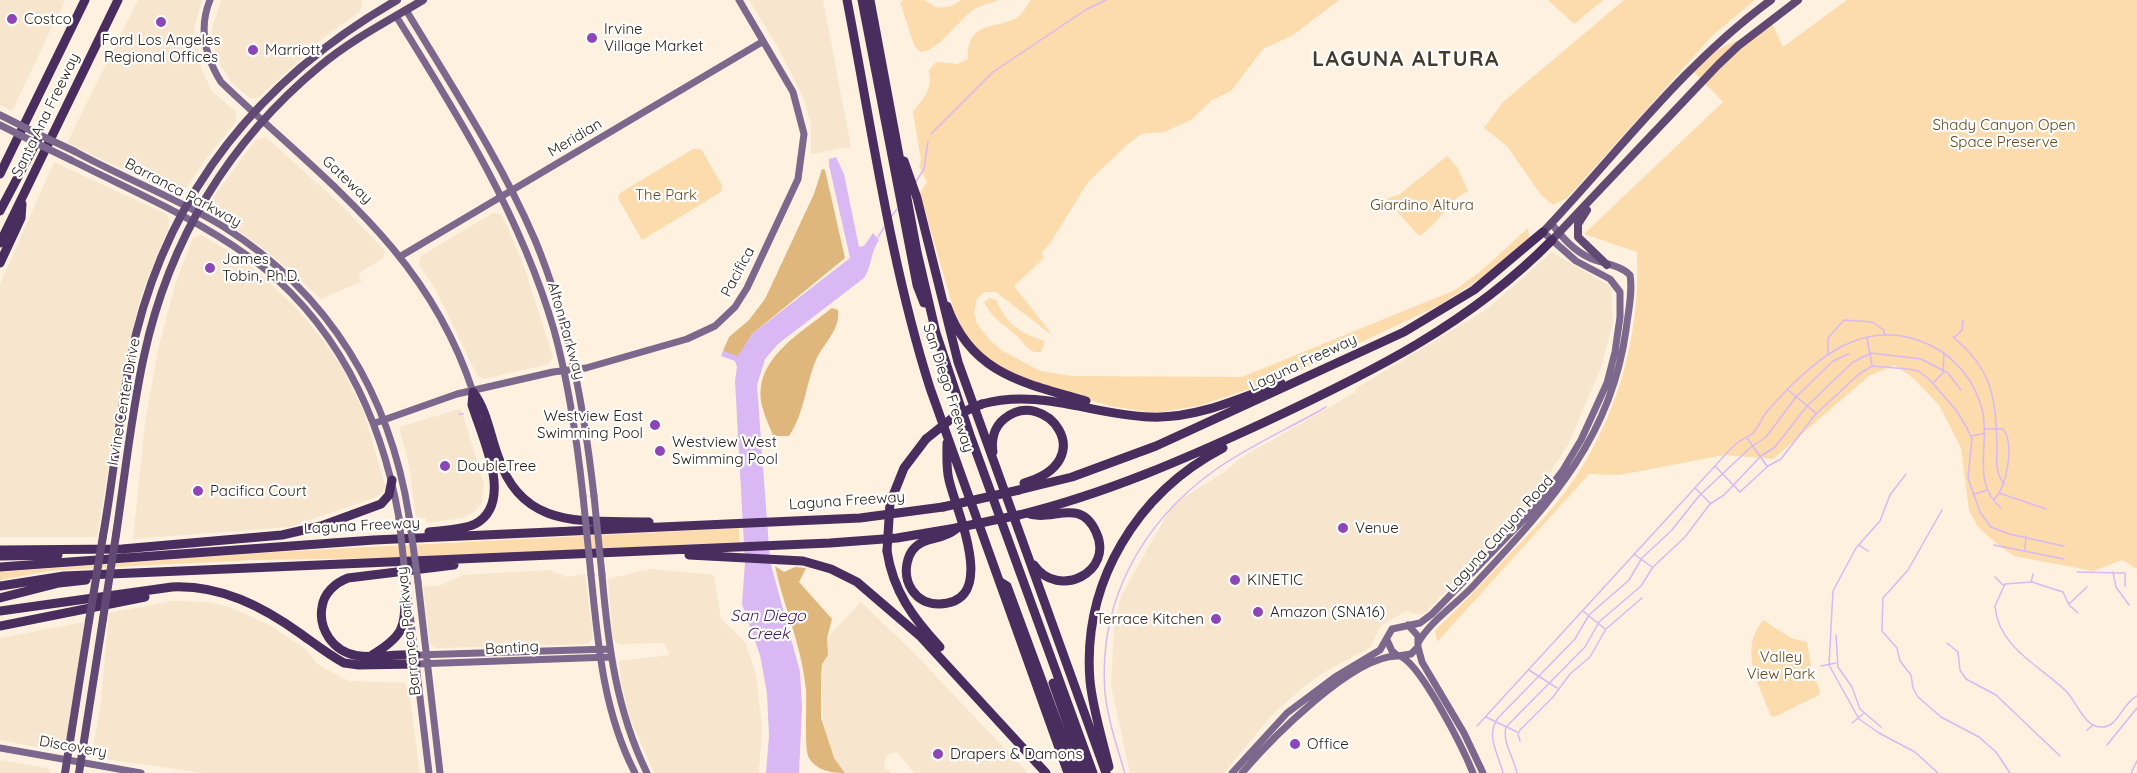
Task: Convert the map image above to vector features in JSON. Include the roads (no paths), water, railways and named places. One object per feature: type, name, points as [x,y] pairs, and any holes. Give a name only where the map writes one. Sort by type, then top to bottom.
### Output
[{"type":"highway","name":"Santa Ana Freeway","points":[[0,174],[85,0]]},
{"type":"highway","name":"Santa Ana Freeway","points":[[0,243],[118,0]]},
{"type":"highway","name":"San Diego Freeway","points":[[848,0],[887,210],[915,337],[947,435],[1068,773]]},
{"type":"highway","points":[[862,0],[917,285],[936,333]]},
{"type":"highway","name":"San Diego Freeway","points":[[870,0],[909,208],[936,333],[1093,773]]},
{"type":"highway","points":[[0,208],[35,137]]},
{"type":"highway","points":[[897,142],[917,198],[958,362],[1106,773]]},
{"type":"highway","points":[[0,263],[21,218],[22,198]]},
{"type":"highway","name":"Laguna Freeway","points":[[87,558],[374,540],[860,518],[983,499],[988,494],[1072,477],[1156,446],[1404,332],[1458,302],[1490,278],[1543,232]]},
{"type":"highway","points":[[0,586],[64,576],[621,552],[740,551],[770,545],[863,541],[953,530],[1087,496],[1164,468],[1366,374],[1437,334],[1502,287],[1555,236]]},
{"type":"highway","points":[[930,256],[955,324],[970,348],[984,362],[1023,383],[1131,415]]},
{"type":"highway","points":[[1046,773],[914,618],[897,588],[887,551],[890,503],[904,468],[926,439],[956,415],[982,404],[1029,398],[1131,415],[1173,416],[1201,411],[1298,376],[1345,354],[1359,353]]},
{"type":"highway","points":[[473,392],[482,403],[506,477],[520,498],[531,507],[559,517],[678,526]]},
{"type":"highway","points":[[374,540],[468,526],[488,513],[495,497],[494,479],[472,405],[473,392]]},
{"type":"highway","points":[[1008,503],[992,450],[993,436],[1006,417],[1018,411],[1033,411],[1047,416],[1058,426],[1063,452],[1058,466],[1049,474],[1018,488]]},
{"type":"highway","points":[[1111,773],[1092,695],[1089,660],[1094,613],[1109,567],[1138,518],[1175,479],[1202,459],[1282,414]]},
{"type":"highway","points":[[947,435],[948,477],[973,573],[969,586],[959,598],[945,604],[931,603],[917,596],[911,588],[906,572],[907,562],[914,549],[922,542],[947,536],[953,530]]},
{"type":"highway","points":[[0,550],[122,549],[282,535],[321,526],[381,504],[389,495],[392,480]]},
{"type":"highway","points":[[1027,513],[1037,517],[1059,512],[1078,514],[1093,526],[1100,545],[1092,568],[1081,578],[1071,581],[1056,581],[1046,577],[1027,556]]},
{"type":"highway","points":[[740,551],[822,566],[849,577],[871,592],[920,636],[1046,773]]},
{"type":"highway","points":[[0,556],[69,555],[87,558]]},
{"type":"highway","points":[[419,659],[353,656],[340,650],[324,629],[321,616],[323,603],[338,582],[366,574],[528,557]]},
{"type":"highway","points":[[0,567],[87,558]]},
{"type":"highway","points":[[0,598],[58,583],[170,572]]},
{"type":"highway","points":[[999,581],[1007,586],[1076,773]]},
{"type":"highway","points":[[369,657],[390,645],[403,627],[406,583]]},
{"type":"highway","points":[[0,611],[172,587],[197,587],[226,594],[264,609],[344,663],[359,666],[419,659]]},
{"type":"highway","points":[[0,626],[169,592],[226,594]]},
{"type":"highway","name":"San Diego Freeway","points":[[1052,663],[1052,678],[1085,773]]},
{"type":"main road","name":"Gateway","points":[[210,0],[204,23],[208,58],[221,82],[369,219],[401,256],[444,322],[473,392]]},
{"type":"main road","name":"Irvine Center Drive","points":[[65,773],[136,333],[158,265],[181,215],[213,161],[253,111],[320,50],[387,2],[399,0]]},
{"type":"main road","name":"Alton Parkway","points":[[399,0],[512,191],[549,279],[575,370],[594,495],[610,653],[624,718],[647,773]]},
{"type":"main road","name":"Irvine Center Drive","points":[[78,773],[145,353],[166,281],[196,212],[227,164],[262,119],[321,65],[423,0]]},
{"type":"main road","name":"Pacifica","points":[[375,423],[386,421],[432,402],[575,370],[687,339],[704,333],[730,312],[747,288],[794,189],[803,152],[804,134],[796,100],[739,0]]},
{"type":"main road","points":[[1543,232],[1724,31],[1764,0]]},
{"type":"main road","points":[[1710,48],[1771,0]]},
{"type":"main road","points":[[1555,236],[1604,188],[1731,52],[1798,0]]},
{"type":"main road","name":"Alton Parkway","points":[[387,2],[502,197],[536,277],[564,371],[575,427],[599,653],[612,716],[635,773]]},
{"type":"main road","name":"Meridian","points":[[401,256],[762,42]]},
{"type":"main road","name":"Barranca Parkway","points":[[0,115],[71,160],[181,215],[249,257],[308,313],[349,371],[375,423],[392,480],[419,659]]},
{"type":"main road","name":"Barranca Parkway","points":[[0,125],[74,151],[196,212],[256,248],[315,305],[357,363],[386,421],[399,461],[409,516],[418,582],[419,659],[429,773]]},
{"type":"main road","points":[[1604,188],[1583,215],[1577,230],[1583,244],[1607,265]]},
{"type":"main road","name":"Laguna Canyon Road","points":[[1418,645],[1425,631],[1465,595],[1537,511],[1563,470],[1595,411],[1612,362],[1620,317],[1620,292],[1616,285],[1576,261],[1555,236],[1551,223]]},
{"type":"main road","name":"Laguna Canyon Road","points":[[1408,625],[1423,621],[1441,607],[1561,488],[1588,444],[1614,386],[1623,354],[1630,280],[1624,270],[1607,265],[1555,236],[1543,232]]},
{"type":"main road","points":[[1232,773],[1287,713],[1335,677],[1378,651],[1392,629],[1408,625],[1416,632],[1422,662],[1467,738],[1483,773]]},
{"type":"main road","points":[[1387,640],[1392,651],[1414,667],[1454,733],[1473,773]]},
{"type":"main road","points":[[1242,773],[1288,723],[1316,700],[1373,663],[1386,656],[1400,657],[1411,654],[1418,645]]},
{"type":"main road","name":"Banting","points":[[419,659],[427,665],[599,653]]},
{"type":"main road","name":"Banting","points":[[419,659],[610,653]]},
{"type":"main road","name":"Barranca Parkway","points":[[427,665],[440,773]]},
{"type":"main road","name":"Discovery","points":[[0,748],[141,773]]},
{"type":"water","name":"San Diego Creek","points":[[836,157],[844,174],[859,247],[864,246],[873,233],[879,240],[864,278],[778,344],[765,359],[757,385],[770,561],[800,672],[802,707],[799,773],[766,773],[769,736],[767,693],[760,655],[742,604],[745,562],[735,381],[737,367],[735,361],[721,356],[723,351],[738,356],[752,334],[850,258],[829,165],[829,159]]},
{"type":"waterway","name":"San Diego Creek","points":[[931,134],[993,72],[1087,9],[1106,0]]},
{"type":"waterway","name":"San Diego Creek","points":[[915,183],[924,169],[928,141]]},
{"type":"waterway","name":"San Diego Creek","points":[[891,217],[897,209]]},
{"type":"waterway","name":"San Diego Creek","points":[[878,237],[885,226]]},
{"type":"waterway","points":[[1828,353],[1828,338],[1844,320],[1872,322],[1884,330],[1884,335]]},
{"type":"waterway","points":[[1955,337],[1962,330],[1963,320]]},
{"type":"waterway","points":[[1477,726],[1726,454],[1737,443],[1753,433],[1768,410],[1785,392],[1821,360],[1840,347],[1861,338],[1883,335],[1907,337],[1941,351],[1964,372],[1975,390],[1982,409],[1986,486],[2001,508]]},
{"type":"waterway","points":[[1953,337],[1976,360],[1989,384],[1995,411],[1997,470],[2004,484]]},
{"type":"waterway","points":[[1867,338],[1872,365]]},
{"type":"waterway","points":[[1517,773],[1507,744],[1506,727],[1585,647],[1599,622],[1641,586],[1653,567],[1685,537],[1710,504],[1724,495],[1761,456],[1775,447],[1807,406],[1853,362],[1871,353],[1921,359],[1948,373],[1961,390]]},
{"type":"waterway","points":[[1933,383],[1943,373],[1944,353]]},
{"type":"waterway","points":[[1503,773],[1493,739],[1494,725],[1498,718],[1575,639],[1589,615],[1629,580],[1642,558],[1672,530],[1699,496],[1751,447],[1766,437],[1796,397],[1833,361],[1849,354]]},
{"type":"waterway","points":[[1716,467],[1740,492],[1768,466],[1781,459],[1815,415],[1859,374],[1872,366],[1918,371],[1929,379],[1956,410],[1967,428],[1972,439],[1968,478],[1980,512],[1991,527],[2009,534],[2064,546]]},
{"type":"waterway","points":[[1788,390],[1816,413]]},
{"type":"waterway","points":[[1125,773],[1106,703],[1105,659],[1109,627],[1117,596],[1130,567],[1146,540],[1166,514],[1189,491],[1228,461],[1326,407]]},
{"type":"waterway","points":[[1985,429],[2003,429],[2007,436],[2009,455],[2006,475],[1994,500]]},
{"type":"waterway","points":[[1972,436],[1985,433]]},
{"type":"waterway","points":[[1747,438],[1767,466]]},
{"type":"waterway","points":[[1906,474],[1890,495],[1880,521],[1856,548],[1833,591],[1829,665],[1859,719],[1879,733],[1915,752],[1938,773]]},
{"type":"waterway","points":[[1695,488],[1710,503]]},
{"type":"waterway","points":[[1975,494],[1987,490]]},
{"type":"waterway","points":[[1999,493],[2046,509]]},
{"type":"waterway","points":[[1942,510],[1908,570],[1883,598],[1882,631],[1897,648],[1900,661],[1911,675],[1913,688],[1918,697],[1941,717],[1979,737],[1996,752],[2010,773]]},
{"type":"waterway","points":[[2025,550],[2026,536]]},
{"type":"waterway","points":[[1859,545],[1868,551]]},
{"type":"waterway","points":[[1994,545],[2064,559]]},
{"type":"waterway","points":[[1634,554],[1652,567]]},
{"type":"waterway","points":[[2077,572],[2125,573],[2125,586]]},
{"type":"waterway","points":[[2113,572],[2116,587],[2129,605]]},
{"type":"waterway","points":[[2031,582],[2033,574]]},
{"type":"waterway","points":[[1995,577],[2003,585]]},
{"type":"waterway","points":[[2078,613],[2069,605],[2063,592],[2032,582],[2005,584],[1995,606],[1998,620],[2012,644],[2066,691],[2085,718],[2094,726],[2106,727],[2111,724],[2127,704],[2137,696]]},
{"type":"waterway","points":[[2069,604],[2087,587]]},
{"type":"waterway","points":[[1520,741],[1518,734],[1520,730],[1553,697],[1570,674],[1590,657],[1606,629],[1642,598]]},
{"type":"waterway","points":[[1583,611],[1605,629]]},
{"type":"waterway","points":[[1836,635],[1838,667],[1852,687],[1860,709],[1881,727]]},
{"type":"waterway","points":[[1947,643],[1958,652],[1960,670],[1966,679],[1996,695],[2060,756]]},
{"type":"waterway","points":[[1821,666],[1836,663]]},
{"type":"waterway","points":[[1529,670],[1557,688]]},
{"type":"waterway","points":[[2107,745],[2137,708]]},
{"type":"waterway","points":[[1852,723],[1863,714]]},
{"type":"waterway","points":[[1486,717],[1517,732]]},
{"type":"waterway","points":[[2087,730],[2093,725]]},
{"type":"waterway","points":[[2131,773],[2137,761]]},
{"type":"place","name":"Costco","points":[[12,19]]},
{"type":"place","name":"Ford Los Angeles Regional Offices","points":[[161,22]]},
{"type":"place","name":"Irvine Village Market","points":[[592,38]]},
{"type":"place","name":"Marriott","points":[[253,50]]},
{"type":"place","name":"James Tobin, Ph.D.","points":[[210,268]]},
{"type":"place","name":"Westview East Swimming Pool","points":[[655,425]]},
{"type":"place","name":"Westview West Swimming Pool","points":[[660,451]]},
{"type":"place","name":"DoubleTree","points":[[445,466]]},
{"type":"place","name":"Pacifica Court","points":[[198,491]]},
{"type":"place","name":"Venue","points":[[1343,528]]},
{"type":"place","name":"KINETIC","points":[[1235,580]]},
{"type":"place","name":"Amazon (SNA16)","points":[[1258,612]]},
{"type":"place","name":"Terrace Kitchen","points":[[1216,619]]},
{"type":"place","name":"Office","points":[[1295,744]]},
{"type":"place","name":"Drapers & Damons","points":[[938,754]]},
{"type":"district","name":"LAGUNA ALTURA","points":[[1406,60]]},
{"type":"park label","name":"Shady Canyon Open Space Preserve","points":[[2004,134]]},
{"type":"park label","name":"The Park","points":[[666,195]]},
{"type":"park label","name":"Giardino Altura","points":[[1422,205]]},
{"type":"park label","name":"Valley View Park","points":[[1781,666]]}]
